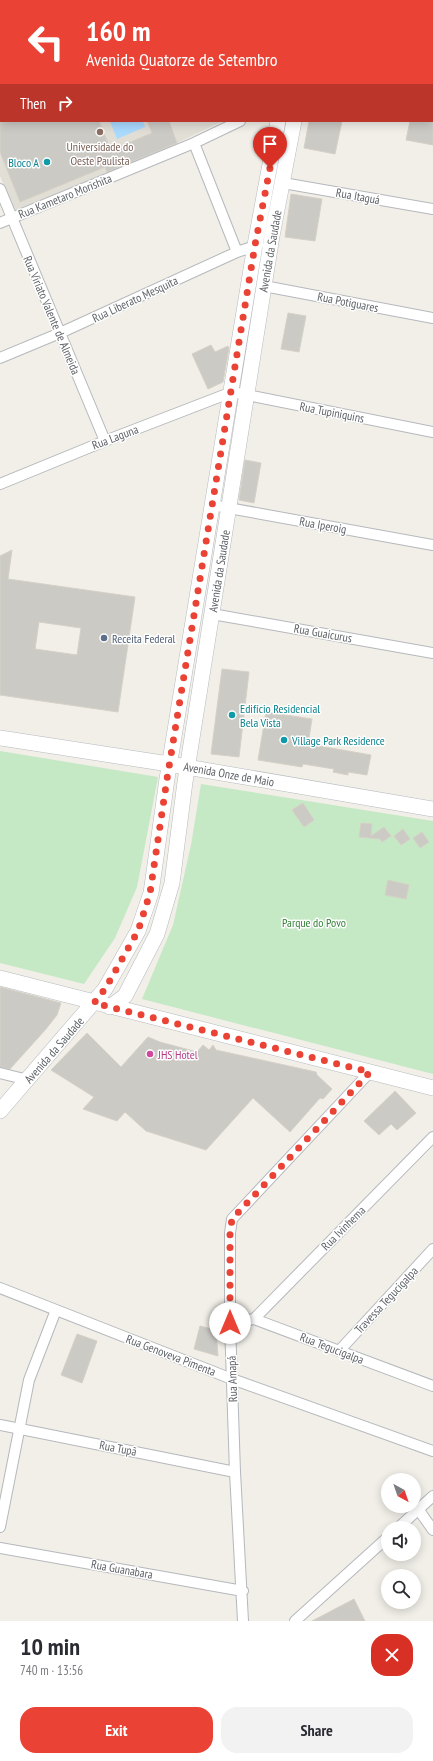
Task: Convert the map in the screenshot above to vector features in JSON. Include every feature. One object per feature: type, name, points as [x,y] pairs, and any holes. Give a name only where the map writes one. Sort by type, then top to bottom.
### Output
[{"type":"street","name":"Rua Kametaro Morishita","points":[[0,223],[194,143],[238,122]]},
{"type":"street","name":"Avenida da Saudade","points":[[0,1111],[105,989],[138,931],[150,893],[169,764],[232,392],[255,245],[278,122]]},
{"type":"street","name":"Avenida da Saudade","points":[[110,1007],[125,996],[156,934],[172,883],[188,767],[270,245],[294,122]]},
{"type":"street","points":[[194,143],[237,252]]},
{"type":"street","name":"Rua Itaguá","points":[[283,183],[433,209]]},
{"type":"street","name":"Rua Viriato Valente de Almeida","points":[[0,189],[105,441]]},
{"type":"street","name":"Rua Liberato Mesquita","points":[[0,358],[60,333],[237,252],[255,245],[270,245]]},
{"type":"street","name":"Rua Potiguares","points":[[264,286],[433,318]]},
{"type":"street","name":"Rua Tupiniquins","points":[[232,392],[433,432]]},
{"type":"street","name":"Rua Laguna","points":[[0,484],[105,441],[232,392]]},
{"type":"street","name":"Rua Iperoig","points":[[212,505],[433,545]]},
{"type":"street","name":"Rua Guaicurus","points":[[212,614],[433,653]]},
{"type":"street","name":"Avenida Onze de Maio","points":[[0,738],[188,767],[433,809]]},
{"type":"street","points":[[0,978],[433,1088]]},
{"type":"street","name":"Rua Amapá","points":[[244,1621],[235,1472],[230,1323],[230,1233],[232,1219],[370,1072]]},
{"type":"street","points":[[0,1073],[28,1080]]},
{"type":"street","name":"Rua Ivinhema","points":[[254,1319],[433,1137]]},
{"type":"street","name":"Travessa Tegucigalpa","points":[[339,1350],[433,1249]]},
{"type":"street","name":"Rua Genoveva Pimenta","points":[[0,1288],[232,1379],[433,1451]]},
{"type":"street","points":[[0,1527],[29,1380],[56,1310]]},
{"type":"street","name":"Rua Tegucigalpa","points":[[230,1323],[254,1319],[433,1386]]},
{"type":"street","name":"Rua Tupã","points":[[0,1425],[235,1472]]},
{"type":"street","points":[[421,1507],[433,1496]]},
{"type":"street","points":[[406,1521],[415,1513]]},
{"type":"street","points":[[420,1513],[433,1530]]},
{"type":"street","points":[[295,1621],[306,1617],[381,1544]]},
{"type":"street","name":"Rua Guanabara","points":[[0,1548],[243,1591]]},
{"type":"shaded area","name":"Universidade do Oeste Paulista","points":[[1,122],[221,122],[177,143],[15,213],[0,176]]},
{"type":"green space","points":[[0,751],[158,777],[137,887],[115,938],[84,984],[0,963]]},
{"type":"green space","name":"Parque do Povo","points":[[201,784],[433,821],[433,1074],[142,999],[173,925],[191,845]]},
{"type":"water","points":[[110,122],[143,122],[145,127],[117,139]]},
{"type":"building","name":"Universidade do Oeste Paulista","points":[[0,122],[99,122],[111,150],[152,133],[147,122],[169,122],[177,143],[107,172],[105,167],[20,202],[0,152]]},
{"type":"building","points":[[309,122],[342,122],[335,154],[304,148]]},
{"type":"building","points":[[410,122],[433,122],[433,145],[406,140]]},
{"type":"building","points":[[291,194],[322,199],[315,241],[285,237]]},
{"type":"building","points":[[288,313],[306,316],[299,352],[281,349]]},
{"type":"building","points":[[211,345],[215,352],[228,346],[229,348],[223,382],[208,389],[192,354]]},
{"type":"building","points":[[245,460],[261,463],[254,503],[239,500]]},
{"type":"building","name":"Receita Federal","points":[[12,550],[8,579],[135,597],[118,712],[0,695],[0,556]],"holes":[[[39,622],[81,628],[77,655],[35,649]]]},
{"type":"building","name":"Edifício Residencial Bela Vista","points":[[222,669],[249,672],[239,757],[211,754]]},
{"type":"building","points":[[266,712],[312,719],[308,744],[371,755],[367,775],[348,772],[348,775],[333,772],[334,769],[303,764],[302,767],[258,760]]},
{"type":"building","points":[[303,803],[314,820],[304,827],[292,810]]},
{"type":"building","points":[[361,823],[372,824],[371,836],[384,827],[391,836],[382,842],[380,839],[359,837]]},
{"type":"building","points":[[403,829],[410,839],[401,845],[394,836]]},
{"type":"building","points":[[422,832],[429,842],[420,848],[413,838]]},
{"type":"building","points":[[388,880],[409,885],[406,899],[385,895]]},
{"type":"building","points":[[0,987],[61,1003],[57,1015],[10,1069],[0,1067]]},
{"type":"building","points":[[87,1033],[121,1067],[148,1037],[160,1042],[197,1052],[203,1045],[209,1050],[213,1045],[216,1050],[316,1072],[317,1075],[332,1089],[323,1099],[320,1098],[290,1132],[253,1098],[206,1150],[146,1131],[125,1112],[117,1121],[83,1109],[94,1097],[51,1070]]},
{"type":"building","points":[[395,1091],[416,1113],[397,1130],[391,1124],[379,1135],[364,1121]]},
{"type":"building","points":[[200,1326],[216,1330],[218,1356],[194,1349]]},
{"type":"building","points":[[77,1334],[97,1341],[82,1383],[61,1375]]},
{"type":"building","points":[[354,1599],[365,1621],[312,1621]]},
{"type":"place","name":"Universidade do Oeste Paulista","points":[[100,132]]},
{"type":"place","name":"Bloco A","points":[[47,162]]},
{"type":"place","name":"Receita Federal","points":[[104,638]]},
{"type":"place","name":"Edifício Residencial Bela Vista","points":[[232,715]]},
{"type":"place","name":"Village Park Residence","points":[[284,740]]},
{"type":"place","name":"JHS Hotel","points":[[150,1054]]},
{"type":"route","points":[[230,1323],[230,1233],[232,1219],[370,1072],[94,1003],[105,989],[138,931],[150,893],[167,779],[232,392],[255,245],[270,168]]}]
